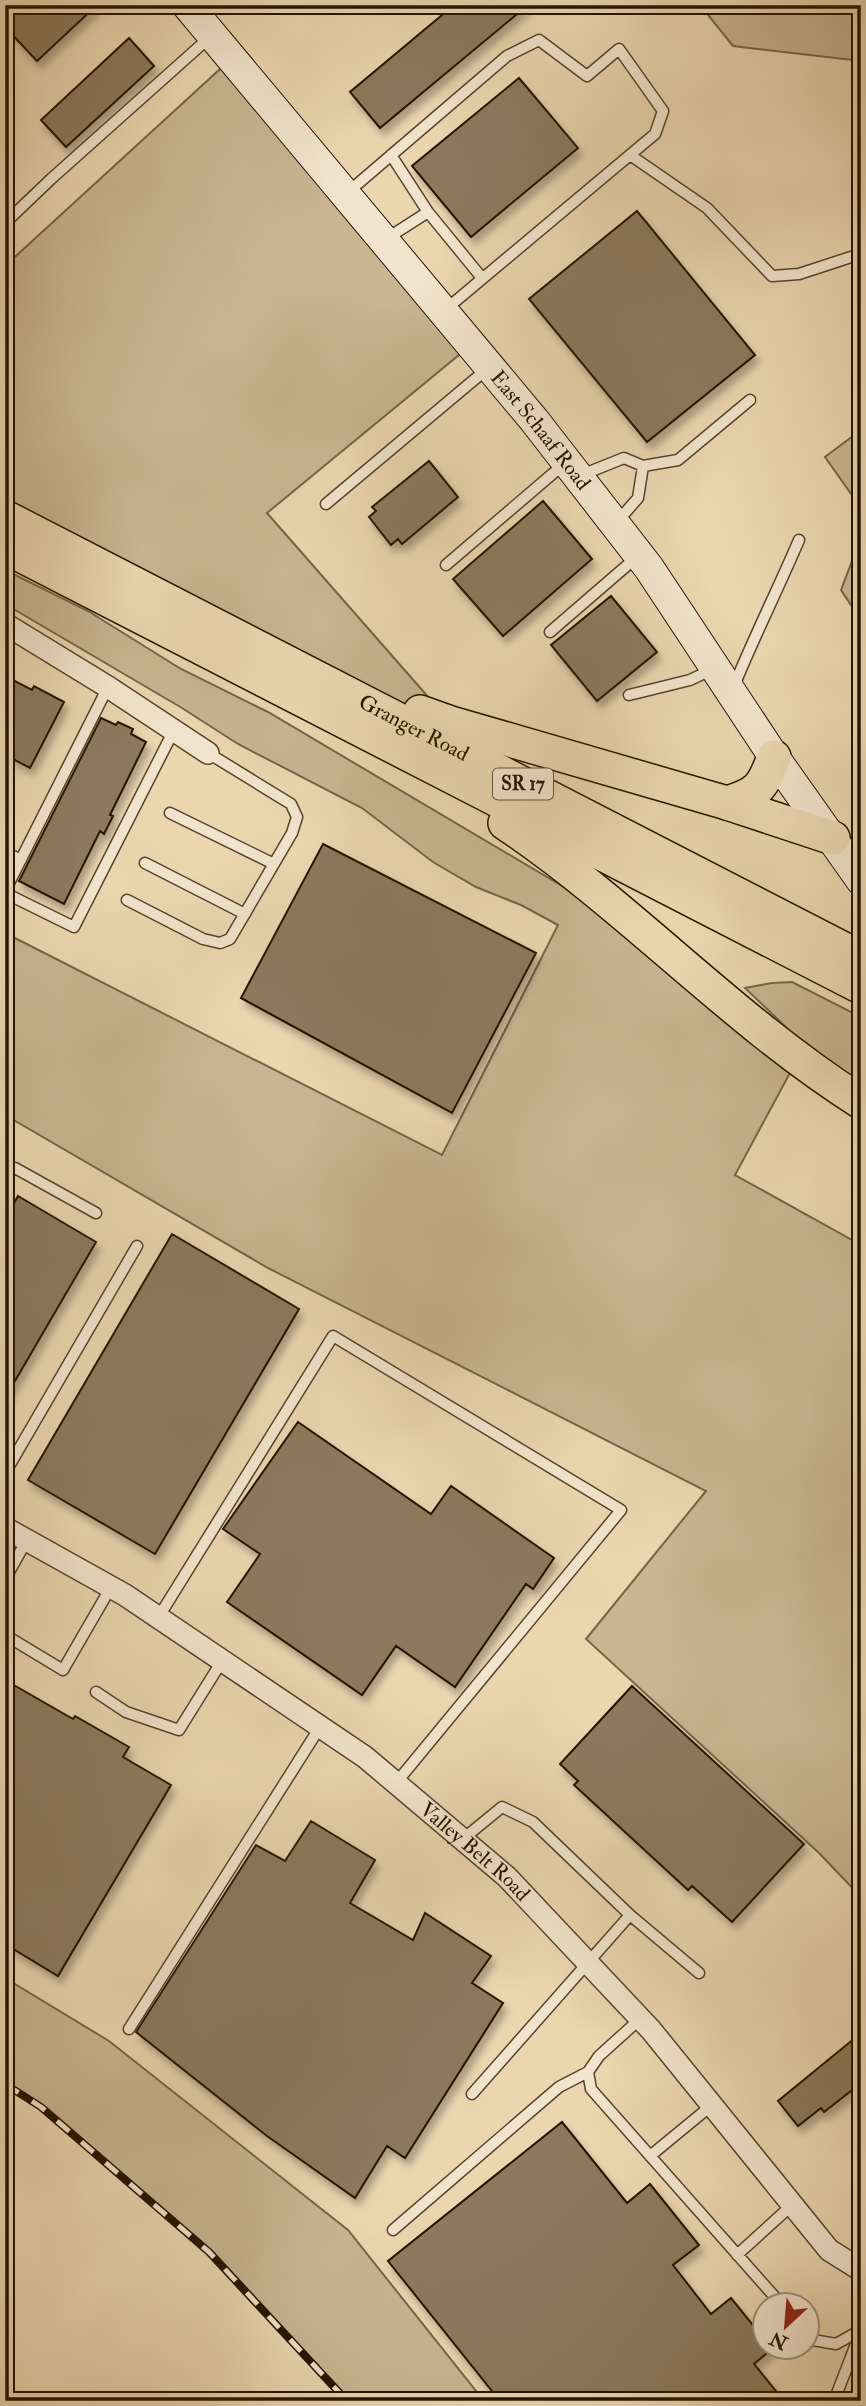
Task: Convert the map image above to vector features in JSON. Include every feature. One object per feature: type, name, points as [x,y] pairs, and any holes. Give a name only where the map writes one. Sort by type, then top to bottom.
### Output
[{"type":"main road","name":"Granger Road","points":[[5,517],[861,958]]},
{"type":"main road","name":"Granger Road","points":[[5,547],[861,987]]},
{"type":"main road","points":[[186,609],[440,719],[727,803],[833,838]]},
{"type":"main road","points":[[381,739],[550,855],[798,1058],[861,1102]]},
{"type":"main road","points":[[727,803],[749,797],[762,784],[774,757]]},
{"type":"street","name":"East Schaaf Road","points":[[187,5],[443,311],[639,555],[774,757],[861,880]]},
{"type":"street","points":[[7,631],[108,687],[208,753]]},
{"type":"street","name":"Valley Belt Road","points":[[5,1528],[111,1587],[365,1757],[508,1877],[640,2019],[829,2250],[861,2270]]},
{"type":"lane","points":[[5,223],[61,169],[212,36]]},
{"type":"lane","points":[[345,194],[507,56],[539,40],[587,76],[619,49],[663,111],[655,134],[443,311]]},
{"type":"lane","points":[[391,155],[428,212],[482,278]]},
{"type":"lane","points":[[630,155],[707,208],[772,276],[799,274],[851,257]]},
{"type":"lane","points":[[384,241],[428,212]]},
{"type":"lane","points":[[326,504],[489,367]]},
{"type":"lane","points":[[446,565],[572,469],[624,458],[643,466],[678,460],[750,400]]},
{"type":"lane","points":[[615,524],[638,498],[643,466]]},
{"type":"lane","points":[[731,692],[799,540]]},
{"type":"lane","points":[[550,632],[639,555]]},
{"type":"lane","points":[[629,695],[690,680],[715,668]]},
{"type":"lane","points":[[108,687],[5,892],[74,928],[173,732]]},
{"type":"lane","points":[[127,900],[203,939],[220,943],[230,939],[292,833],[297,817],[291,804],[208,753]]},
{"type":"lane","points":[[170,813],[274,864]]},
{"type":"lane","points":[[5,852],[21,860]]},
{"type":"lane","points":[[145,863],[245,914]]},
{"type":"lane","points":[[5,1173],[15,1168],[96,1213]]},
{"type":"lane","points":[[5,1473],[137,1246]]},
{"type":"lane","points":[[158,1618],[333,1336],[621,1510],[396,1783]]},
{"type":"lane","points":[[5,1579],[27,1540]]},
{"type":"lane","points":[[5,1635],[63,1670],[111,1587]]},
{"type":"lane","points":[[96,1692],[126,1713],[179,1730],[222,1661]]},
{"type":"lane","points":[[129,2029],[320,1727]]},
{"type":"lane","points":[[463,1839],[502,1807],[533,1822],[630,1915],[699,1973]]},
{"type":"lane","points":[[472,2094],[630,1915]]},
{"type":"lane","points":[[394,2230],[559,2087],[588,2072],[599,2056],[640,2019]]},
{"type":"lane","points":[[588,2072],[591,2089],[768,2290]]},
{"type":"lane","points":[[650,2156],[712,2105]]},
{"type":"lane","points":[[737,2255],[792,2205]]},
{"type":"lane","points":[[820,2341],[836,2344],[861,2330]]},
{"type":"lane","points":[[834,2401],[861,2330]]},
{"type":"shaded area","points":[[700,5],[861,5],[861,61],[733,46]]},
{"type":"shaded area","points":[[231,59],[471,345],[267,513],[451,723],[417,710],[5,517],[5,266]]},
{"type":"shaded area","points":[[861,430],[861,508],[825,457]]},
{"type":"shaded area","points":[[861,537],[861,620],[841,590]]},
{"type":"shaded area","points":[[5,570],[88,611],[181,669],[268,712],[574,893],[798,1058],[735,1175],[861,1245],[861,1897],[819,1853],[586,1639],[706,1491],[268,1268],[5,1115],[5,933],[442,1155],[558,925],[521,905],[476,887],[433,862],[362,808],[238,744],[5,604]]},
{"type":"shaded area","points":[[792,982],[861,1017],[861,1084],[789,1030],[745,988]]},
{"type":"shaded area","points":[[5,1978],[109,2041],[348,2230],[484,2401],[347,2401],[209,2252],[41,2107],[5,2084]]},
{"type":"building","points":[[10,5],[97,5],[37,61],[5,27],[5,10]]},
{"type":"building","points":[[454,5],[528,5],[380,128],[350,92]]},
{"type":"building","points":[[129,38],[154,66],[66,147],[41,120]]},
{"type":"building","points":[[519,78],[578,148],[471,237],[412,166]]},
{"type":"building","points":[[637,211],[755,355],[647,442],[529,299]]},
{"type":"building","points":[[429,461],[458,497],[402,544],[398,539],[391,545],[369,517],[376,511],[372,507]]},
{"type":"building","points":[[543,501],[592,559],[503,636],[453,579]]},
{"type":"building","points":[[611,596],[657,652],[597,701],[551,645]]},
{"type":"building","points":[[5,676],[32,690],[34,686],[64,702],[30,768],[5,755]]},
{"type":"building","points":[[101,718],[133,729],[131,734],[146,742],[110,815],[113,816],[104,834],[100,831],[64,904],[19,881]]},
{"type":"building","points":[[323,844],[536,953],[452,1113],[241,998]]},
{"type":"building","points":[[18,1196],[96,1242],[5,1398],[5,1219]]},
{"type":"building","points":[[172,1234],[299,1309],[155,1554],[28,1480]]},
{"type":"building","points":[[298,1422],[431,1514],[451,1486],[554,1558],[533,1589],[526,1584],[455,1687],[396,1646],[362,1695],[227,1602],[260,1554],[223,1529]]},
{"type":"building","points":[[5,1680],[129,1747],[123,1757],[171,1785],[58,1976],[5,1944]]},
{"type":"building","points":[[632,1686],[804,1844],[732,1922],[692,1886],[688,1890],[574,1785],[578,1781],[560,1764]]},
{"type":"building","points":[[311,1821],[375,1860],[350,1903],[413,1940],[425,1913],[491,1956],[472,1983],[503,2003],[405,2158],[387,2146],[355,2198],[267,2136],[136,2032],[256,1845],[285,1861]]},
{"type":"building","points":[[861,2033],[861,2083],[824,2112],[821,2108],[798,2126],[778,2101]]},
{"type":"building","points":[[562,2122],[627,2203],[650,2184],[699,2245],[673,2265],[711,2314],[731,2298],[750,2321],[750,2360],[759,2360],[754,2364],[784,2401],[500,2401],[388,2261]]},
{"type":"railway","points":[[5,2084],[41,2107],[209,2252],[347,2401]]}]
